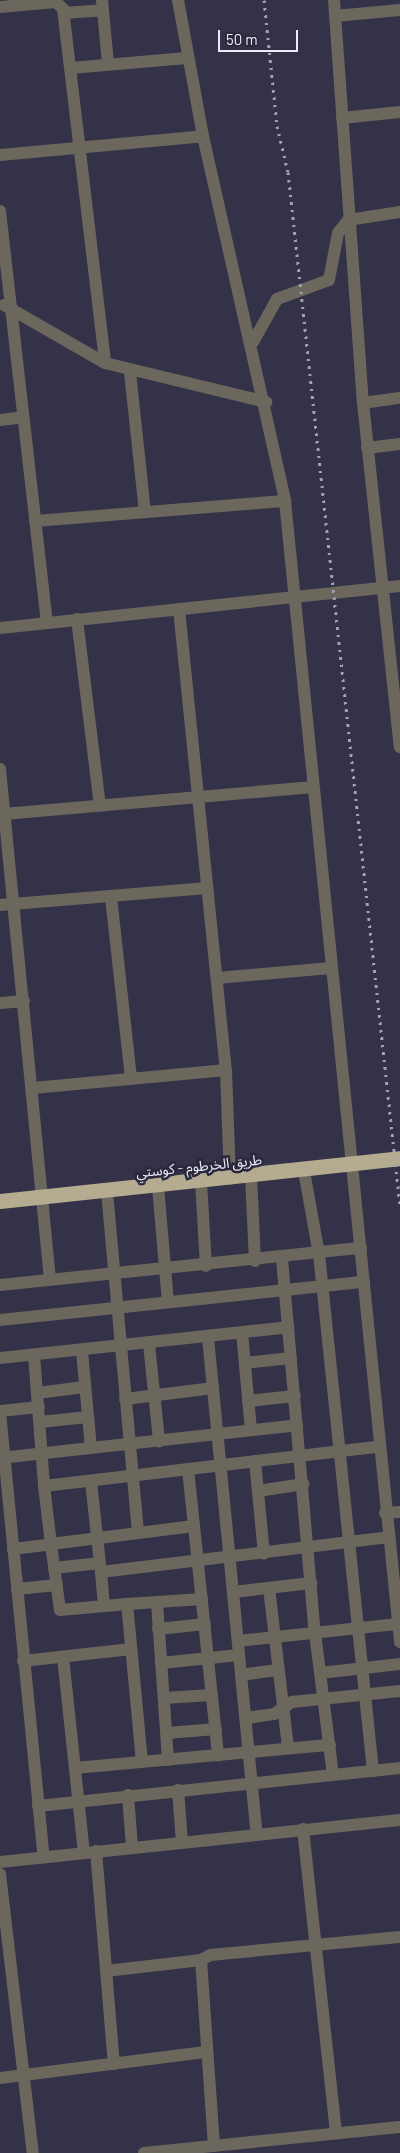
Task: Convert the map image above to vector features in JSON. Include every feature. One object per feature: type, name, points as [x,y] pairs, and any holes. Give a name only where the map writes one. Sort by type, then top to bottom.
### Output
[{"type":"highway","name":"طريق الخرطوم - كوستي","points":[[0,1201],[40,1199],[230,1179],[350,1166],[400,1158]]},
{"type":"street","points":[[178,0],[187,58],[203,136],[253,342],[285,501],[311,787],[350,1166],[361,1248],[378,1447],[400,1642]]},
{"type":"street","points":[[334,0],[362,403],[380,588],[400,747]]},
{"type":"street","points":[[0,6],[56,2],[64,13],[72,68],[79,146],[105,363]]},
{"type":"street","points":[[64,13],[102,5],[108,64]]},
{"type":"street","points":[[335,16],[400,10]]},
{"type":"street","points":[[72,68],[187,58]]},
{"type":"street","points":[[342,118],[400,112]]},
{"type":"street","points":[[0,154],[203,136]]},
{"type":"street","points":[[0,212],[5,305],[23,418],[47,622]]},
{"type":"street","points":[[253,342],[277,299],[328,280],[338,234],[348,220],[400,212]]},
{"type":"street","points":[[5,305],[105,363],[130,372],[266,402]]},
{"type":"street","points":[[130,372],[145,512]]},
{"type":"street","points":[[362,403],[400,398]]},
{"type":"street","points":[[0,420],[23,418]]},
{"type":"street","points":[[367,448],[400,444]]},
{"type":"street","points":[[35,521],[285,501]]},
{"type":"street","points":[[0,628],[400,586]]},
{"type":"street","points":[[179,609],[226,1070],[230,1179]]},
{"type":"street","points":[[77,619],[100,806]]},
{"type":"street","points":[[0,769],[4,814],[6,904],[24,1001],[40,1199],[50,1280]]},
{"type":"street","points":[[4,814],[311,787]]},
{"type":"street","points":[[6,904],[207,888]]},
{"type":"street","points":[[111,897],[131,1079]]},
{"type":"street","points":[[217,978],[331,968]]},
{"type":"street","points":[[0,1003],[24,1001]]},
{"type":"street","points":[[32,1088],[226,1070]]},
{"type":"street","points":[[304,1171],[319,1254],[360,1669],[373,1771]]},
{"type":"street","points":[[251,1176],[255,1261]]},
{"type":"street","points":[[201,1182],[206,1266]]},
{"type":"street","points":[[158,1186],[168,1303]]},
{"type":"street","points":[[107,1192],[138,1532]]},
{"type":"street","points":[[0,1285],[282,1259],[361,1248]]},
{"type":"street","points":[[282,1259],[311,1583],[333,1775]]},
{"type":"street","points":[[0,1320],[364,1282]]},
{"type":"street","points":[[0,1358],[208,1338],[288,1327]]},
{"type":"street","points":[[242,1333],[251,1430]]},
{"type":"street","points":[[208,1338],[257,1834]]},
{"type":"street","points":[[149,1344],[159,1442]]},
{"type":"street","points":[[82,1351],[91,1448]]},
{"type":"street","points":[[34,1355],[44,1486],[60,1610],[202,1599]]},
{"type":"street","points":[[245,1363],[291,1358]]},
{"type":"street","points":[[37,1392],[85,1387]]},
{"type":"street","points":[[126,1399],[213,1388]]},
{"type":"street","points":[[248,1401],[295,1396]]},
{"type":"street","points":[[39,1407],[0,1412],[2,1457],[44,1857]]},
{"type":"street","points":[[40,1422],[88,1417]]},
{"type":"street","points":[[2,1457],[159,1442],[297,1425]]},
{"type":"street","points":[[44,1486],[378,1447]]},
{"type":"street","points":[[254,1461],[264,1554]]},
{"type":"street","points":[[188,1469],[218,1755]]},
{"type":"street","points":[[91,1482],[104,1606]]},
{"type":"street","points":[[258,1491],[303,1484]]},
{"type":"street","points":[[385,1513],[400,1512]]},
{"type":"street","points":[[13,1549],[194,1526]]},
{"type":"street","points":[[54,1568],[101,1568],[198,1561],[389,1537]]},
{"type":"street","points":[[233,1592],[311,1583]]},
{"type":"street","points":[[17,1589],[57,1586]]},
{"type":"street","points":[[269,1588],[288,1748]]},
{"type":"street","points":[[157,1602],[168,1760]]},
{"type":"street","points":[[127,1604],[142,1762]]},
{"type":"street","points":[[158,1629],[204,1624]]},
{"type":"street","points":[[238,1641],[398,1624]]},
{"type":"street","points":[[23,1661],[131,1649]]},
{"type":"street","points":[[161,1663],[240,1655]]},
{"type":"street","points":[[63,1657],[78,1802],[90,1852],[106,1971],[114,2064]]},
{"type":"street","points":[[320,1673],[400,1664]]},
{"type":"street","points":[[242,1675],[278,1670]]},
{"type":"street","points":[[246,1718],[274,1714],[282,1705],[400,1691]]},
{"type":"street","points":[[164,1698],[212,1695]]},
{"type":"street","points":[[166,1734],[216,1729]]},
{"type":"street","points":[[75,1768],[330,1744]]},
{"type":"street","points":[[38,1806],[128,1795],[400,1768]]},
{"type":"street","points":[[178,1790],[182,1842]]},
{"type":"street","points":[[128,1795],[132,1847]]},
{"type":"street","points":[[0,1862],[400,1820]]},
{"type":"street","points":[[303,1829],[336,2133]]},
{"type":"street","points":[[0,1874],[33,2153]]},
{"type":"street","points":[[106,1971],[201,1960],[210,1955],[400,1937]]},
{"type":"street","points":[[201,1960],[205,2052],[214,2146]]},
{"type":"street","points":[[0,2078],[23,2077],[205,2052]]},
{"type":"street","points":[[144,2153],[400,2127]]},
{"type":"railway","points":[[264,0],[277,126],[288,172],[400,1207]]}]
